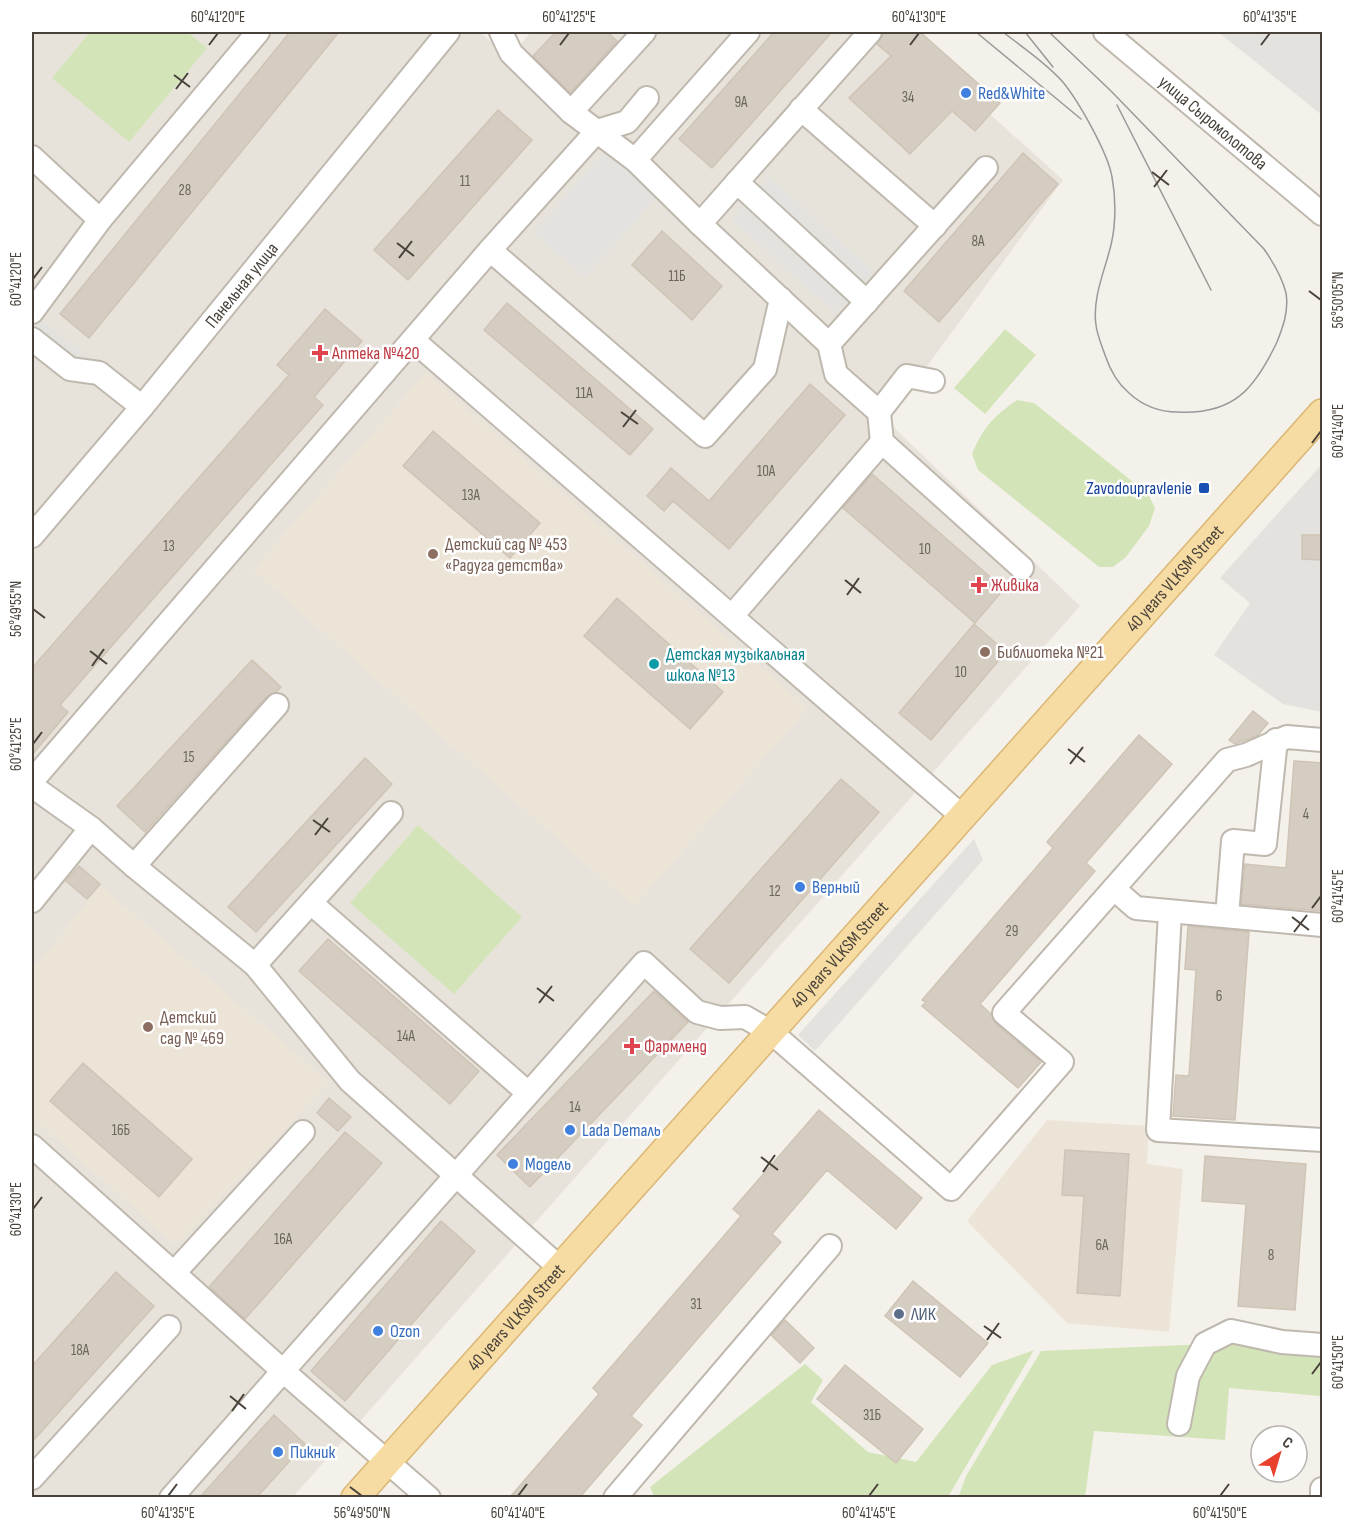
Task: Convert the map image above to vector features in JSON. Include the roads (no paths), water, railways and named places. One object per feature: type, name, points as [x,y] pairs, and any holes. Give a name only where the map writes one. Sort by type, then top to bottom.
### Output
[{"type":"main road","name":"40 years VLKSM Street","points":[[355,1497],[1323,413]]},
{"type":"street","points":[[32,312],[100,220],[258,32]]},
{"type":"street","name":"Панельная улица","points":[[32,536],[141,407],[448,32]]},
{"type":"street","points":[[501,32],[511,53],[571,112],[635,160],[829,344],[836,374],[879,412],[882,442],[1022,568]]},
{"type":"street","points":[[571,112],[644,32]]},
{"type":"street","points":[[635,160],[748,32]]},
{"type":"street","points":[[700,224],[870,32]]},
{"type":"street","name":"улица Сыромолотова","points":[[1105,32],[1323,214]]},
{"type":"street","points":[[32,781],[490,250],[597,131],[627,122],[647,98]]},
{"type":"street","points":[[801,109],[935,226]]},
{"type":"street","points":[[32,157],[100,220]]},
{"type":"street","points":[[829,344],[986,168]]},
{"type":"street","points":[[737,182],[867,302]]},
{"type":"street","points":[[490,250],[705,436],[765,369],[781,299]]},
{"type":"street","points":[[32,339],[70,369],[99,373],[141,407]]},
{"type":"street","points":[[413,340],[963,817]]},
{"type":"street","points":[[879,412],[908,376],[933,381]]},
{"type":"street","points":[[732,616],[882,442]]},
{"type":"street","points":[[134,866],[277,705]]},
{"type":"street","points":[[171,1497],[644,963],[697,1011],[720,1018],[745,1017],[771,1032],[951,1189],[1062,1062],[1004,1013],[1227,760],[1287,737],[1323,740]]},
{"type":"street","points":[[1227,916],[1233,841],[1265,844],[1276,740]]},
{"type":"street","points":[[32,786],[91,828],[255,965],[350,1081],[560,1268]]},
{"type":"street","points":[[255,965],[391,813]]},
{"type":"street","points":[[32,901],[91,828]]},
{"type":"street","points":[[1114,889],[1136,908],[1323,925]]},
{"type":"street","points":[[310,903],[528,1093]]},
{"type":"street","points":[[1170,912],[1158,1130],[1323,1140]]},
{"type":"street","points":[[174,1273],[303,1132]]},
{"type":"street","points":[[35,1157],[174,1273],[429,1497]]},
{"type":"street","points":[[618,1496],[831,1246]]},
{"type":"street","points":[[32,1478],[169,1327]]},
{"type":"street","points":[[1179,1424],[1188,1376],[1205,1344],[1231,1330],[1282,1342],[1323,1345]]},
{"type":"street","points":[[1322,1497],[1323,1489]]},
{"type":"tram line","points":[[976,32],[1081,119]]},
{"type":"tram line","points":[[1003,32],[1041,61],[1062,81],[1092,127],[1109,167],[1114,194],[1114,228],[1097,294],[1095,315],[1098,337],[1114,376],[1134,398],[1158,409],[1171,412],[1197,412],[1214,409],[1228,403],[1251,385],[1277,342],[1287,306],[1286,293],[1280,275],[1264,249],[1111,91],[1049,32]]},
{"type":"tram line","points":[[1025,32],[1053,67]]},
{"type":"tram line","points":[[1117,105],[1211,290]]},
{"type":"place","name":"Red&White","points":[[966,93]]},
{"type":"place","name":"Аптека №420","points":[[320,353]]},
{"type":"place","name":"Zavodoupravlenie","points":[[1204,488]]},
{"type":"place","name":"Детский сад № 453 «Радуга детства»","points":[[433,554]]},
{"type":"place","name":"Живика","points":[[979,585]]},
{"type":"place","name":"Библиотека №21","points":[[985,652]]},
{"type":"place","name":"Детская музыкальная школа №13","points":[[654,664]]},
{"type":"place","name":"Верный","points":[[800,887]]},
{"type":"place","name":"Детский сад № 469","points":[[148,1027]]},
{"type":"place","name":"Фармленд","points":[[632,1046]]},
{"type":"place","name":"Lada Dеталь","points":[[570,1130]]},
{"type":"place","name":"Модель","points":[[513,1164]]},
{"type":"place","name":"ЛИК","points":[[899,1314]]},
{"type":"place","name":"Ozon","points":[[378,1331]]},
{"type":"place","name":"Пикник","points":[[278,1452]]}]
